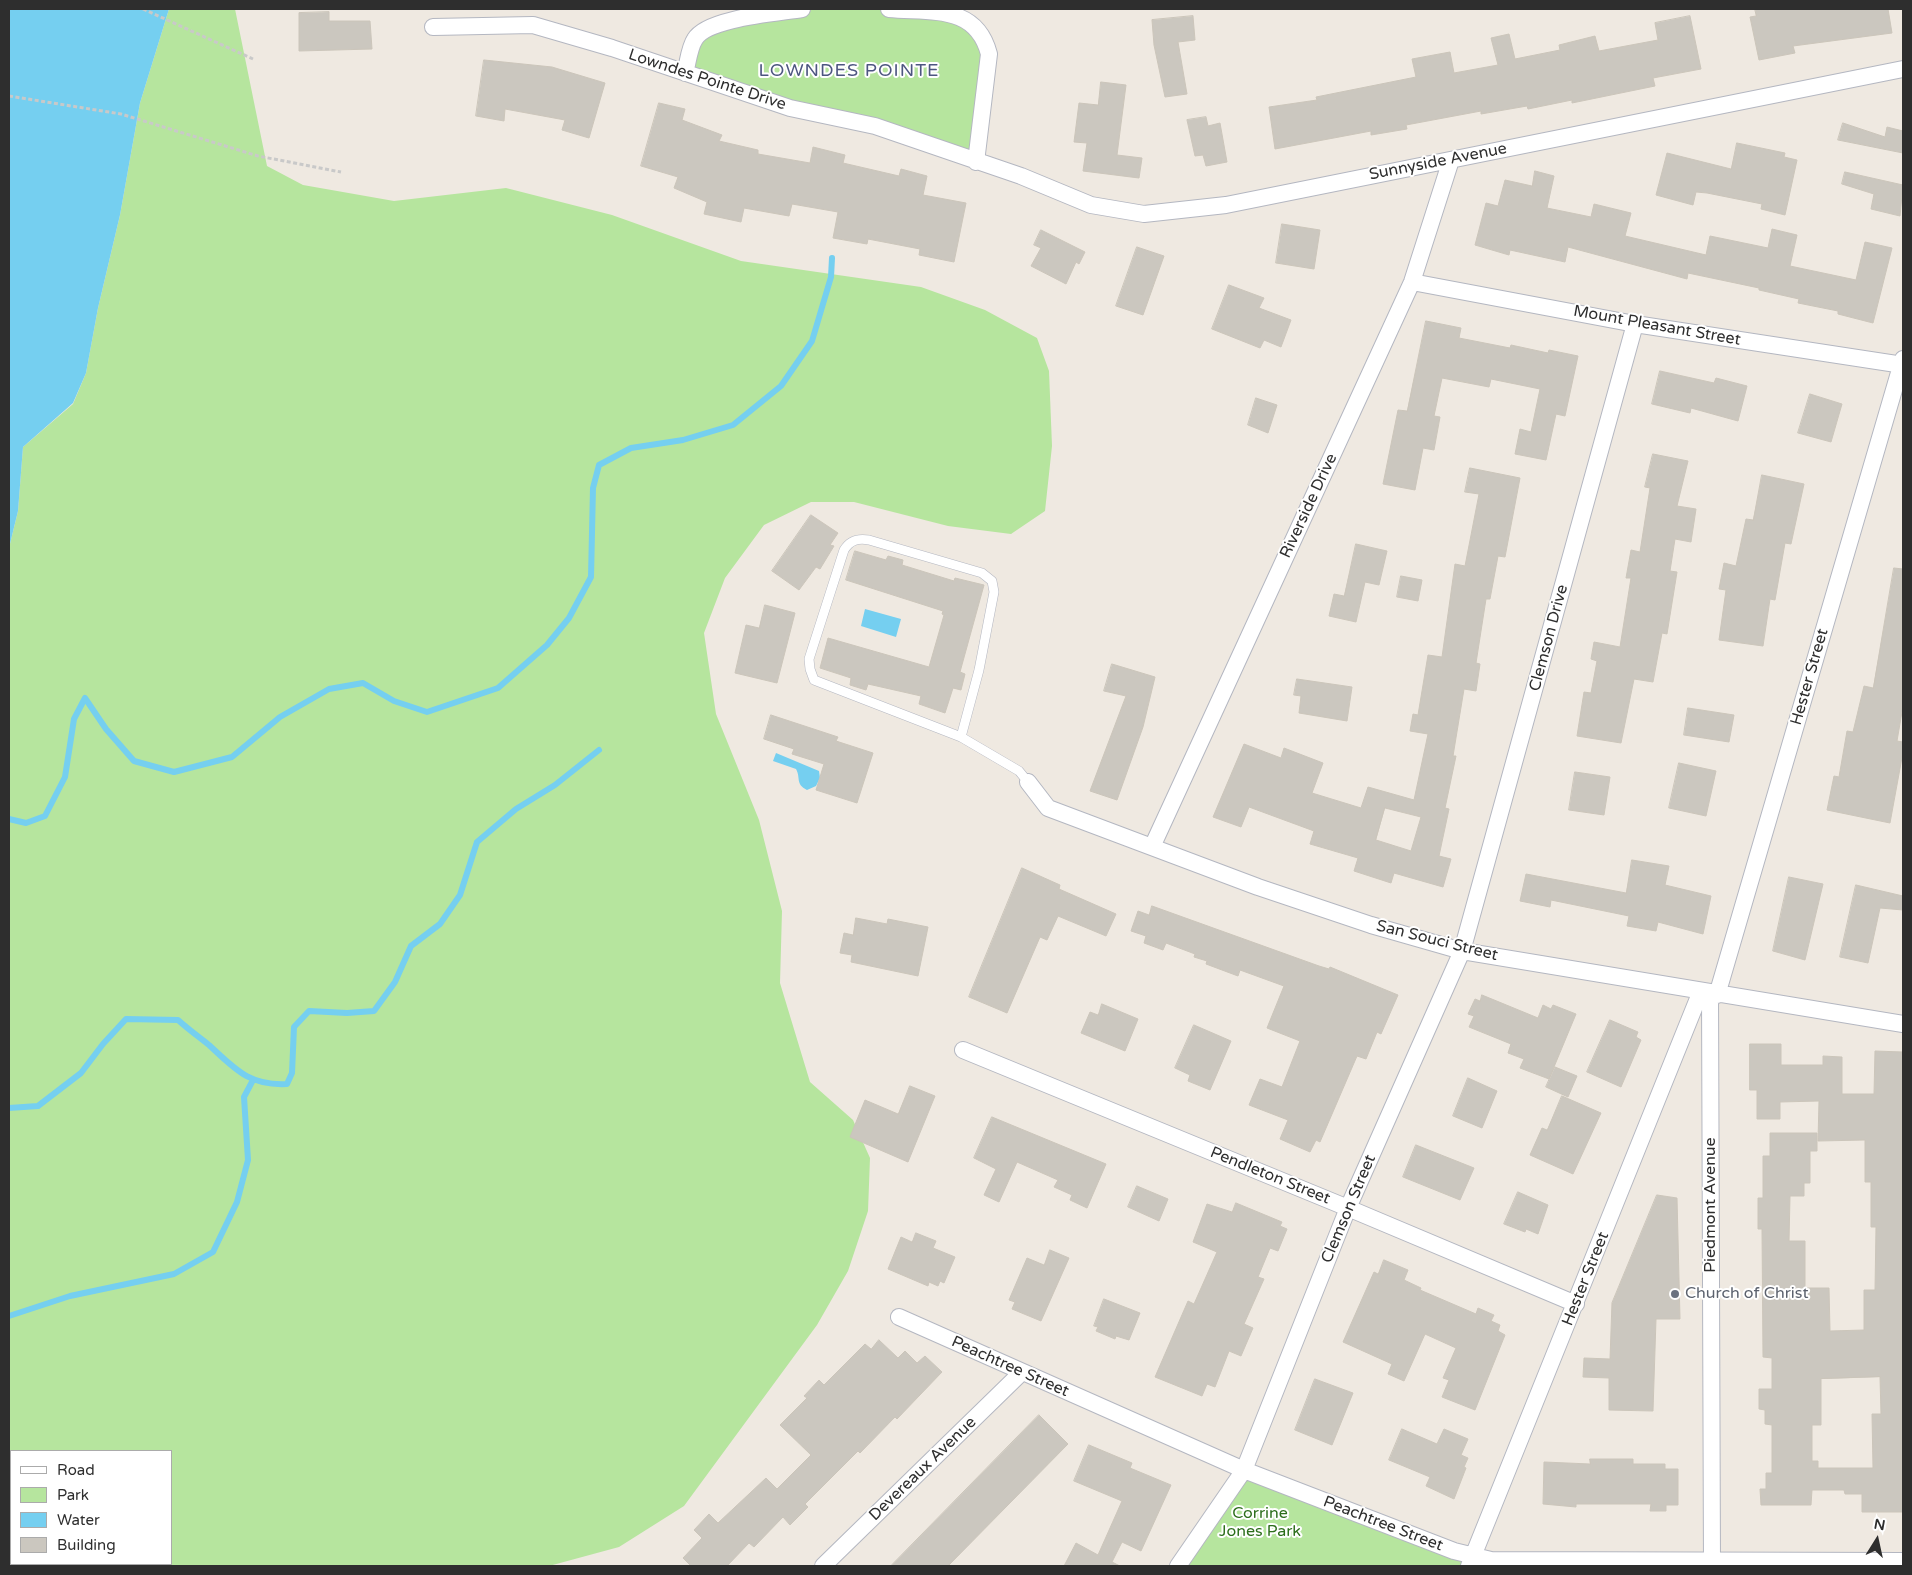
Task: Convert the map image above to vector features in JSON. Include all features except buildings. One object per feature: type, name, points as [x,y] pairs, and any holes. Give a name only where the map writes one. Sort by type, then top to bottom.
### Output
[{"type":"street","points":[[685,73],[695,40],[703,30],[732,21],[802,9]]},
{"type":"street","points":[[889,9],[960,16],[973,24],[985,37],[989,54],[976,162]]},
{"type":"street","name":"Lowndes Pointe Drive","points":[[433,27],[533,25],[790,108],[875,126],[976,162]]},
{"type":"street","name":"Sunnyside Avenue","points":[[976,162],[1021,176],[1091,205],[1144,214],[1226,205],[1903,68]]},
{"type":"street","name":"Riverside Drive","points":[[1152,848],[1412,282],[1451,160]]},
{"type":"street","name":"Mount Pleasant Street","points":[[1412,282],[1635,324],[1903,363]]},
{"type":"street","name":"Clemson Drive","points":[[1462,951],[1635,324]]},
{"type":"street","name":"Hester Street","points":[[1471,1561],[1576,1304],[1709,993],[1903,363]]},
{"type":"street","name":"San Souci Street","points":[[1028,782],[1048,808],[1152,848],[1362,922],[1462,951],[1903,1024]]},
{"type":"street","name":"Clemson Street","points":[[1178,1566],[1244,1470],[1348,1208],[1462,951]]},
{"type":"street","name":"Piedmont Avenue","points":[[1709,993],[1712,1564]]},
{"type":"street","name":"Pendleton Street","points":[[963,1050],[1576,1304]]},
{"type":"street","name":"Peachtree Street","points":[[899,1317],[1244,1470],[1454,1551],[1471,1561],[1712,1564],[1903,1561]]},
{"type":"street","name":"Devereaux Avenue","points":[[824,1566],[1022,1372]]},
{"type":"lane","points":[[961,737],[979,670],[994,592],[992,581],[982,573],[869,540],[859,539],[849,542],[844,550],[810,659],[810,669],[814,680],[961,737],[1019,771],[1028,782]]},
{"type":"path","points":[[143,9],[253,59]]},
{"type":"path","points":[[9,96],[121,114],[258,156],[340,172]]},
{"type":"green space","points":[[169,9],[235,9],[267,166],[303,185],[394,201],[506,188],[612,215],[741,261],[921,287],[985,310],[1037,338],[1049,371],[1052,446],[1045,511],[1011,534],[948,526],[854,502],[811,502],[764,525],[725,578],[704,633],[716,714],[759,820],[782,911],[780,983],[810,1082],[853,1120],[870,1158],[868,1211],[848,1271],[817,1325],[684,1506],[619,1547],[549,1566],[9,1566],[9,548],[18,511],[23,447],[73,404],[86,373],[98,308],[120,215],[140,103]]},
{"type":"green space","points":[[802,9],[889,9],[960,16],[985,37],[976,162],[685,73],[703,30]]},
{"type":"green space","name":"Corrine Jones Park","points":[[1244,1470],[1454,1551],[1469,1566],[1178,1566]]},
{"type":"water","points":[[9,9],[169,9],[140,103],[120,215],[98,308],[86,373],[73,403],[23,447],[18,511],[9,548]]},
{"type":"water","points":[[865,609],[901,619],[896,637],[861,626]]},
{"type":"water","points":[[776,753],[819,771],[820,778],[816,786],[807,790],[803,788],[796,769],[773,761]]},
{"type":"waterway","points":[[9,819],[26,823],[45,816],[65,777],[74,719],[85,698],[106,729],[134,761],[174,772],[232,757],[280,717],[329,689],[363,683],[394,701],[427,712],[498,688],[547,645],[569,618],[591,577],[593,488],[599,465],[631,448],[683,440],[733,425],[781,386],[812,341],[831,277],[832,258]]},
{"type":"waterway","points":[[9,1108],[38,1106],[81,1073],[103,1044],[126,1019],[178,1020],[243,1074],[262,1082],[287,1084],[292,1073],[294,1027],[309,1011],[347,1013],[374,1011],[395,982],[411,946],[440,924],[460,895],[477,842],[516,809],[555,785],[599,750]]},
{"type":"waterway","points":[[9,1316],[70,1296],[174,1274],[213,1252],[237,1202],[248,1160],[244,1097],[253,1080]]},
{"type":"place","name":"Church of Christ","points":[[1675,1294]]},
{"type":"district","name":"LOWNDES POINTE","points":[[849,71]]}]
